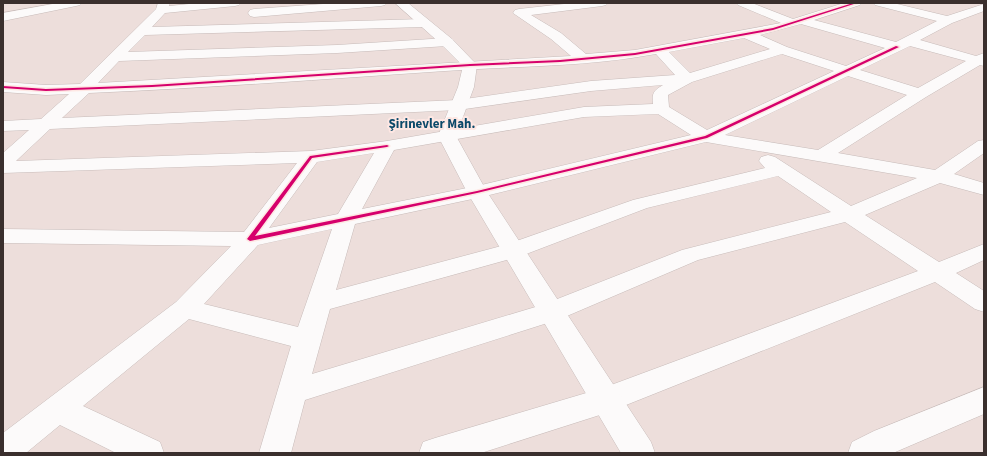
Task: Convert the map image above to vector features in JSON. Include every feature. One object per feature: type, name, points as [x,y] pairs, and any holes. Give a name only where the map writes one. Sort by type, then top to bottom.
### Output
[{"type":"street","points":[[3,17],[76,3]]},
{"type":"street","points":[[3,163],[85,88],[141,31],[163,6],[239,10],[381,3]]},
{"type":"street","points":[[401,3],[422,23],[447,42],[470,65]]},
{"type":"street","points":[[509,3],[519,13],[556,36],[583,59]]},
{"type":"street","points":[[519,13],[602,3]]},
{"type":"street","points":[[742,3],[796,21],[982,60]]},
{"type":"street","points":[[3,87],[46,90],[85,88],[312,76],[583,59],[635,54],[773,29],[856,3]]},
{"type":"street","points":[[879,3],[948,20]]},
{"type":"street","points":[[3,236],[250,239],[477,192],[706,137],[847,71],[948,20],[984,7]]},
{"type":"street","points":[[214,29],[221,16],[239,10]]},
{"type":"street","points":[[141,31],[422,23]]},
{"type":"street","points":[[746,34],[782,50],[920,94]]},
{"type":"street","points":[[116,57],[337,49],[447,42]]},
{"type":"street","points":[[659,49],[687,79]]},
{"type":"street","points":[[661,109],[660,93],[687,79],[782,50]]},
{"type":"street","points":[[821,156],[920,94],[982,60]]},
{"type":"street","points":[[470,65],[466,87],[447,136],[477,192],[639,453]]},
{"type":"street","points":[[3,126],[458,105],[592,86],[687,79]]},
{"type":"street","points":[[3,167],[310,157],[387,146],[584,112],[661,109],[706,137],[939,176],[984,189]]},
{"type":"street","points":[[744,144],[780,170],[984,303]]},
{"type":"street","points":[[292,392],[551,312],[690,255],[849,214],[939,176],[984,145]]},
{"type":"street","points":[[275,453],[307,340],[346,219],[387,146]]},
{"type":"street","points":[[3,452],[185,309],[250,239],[310,157]]},
{"type":"street","points":[[319,303],[513,250],[640,204],[780,170]]},
{"type":"street","points":[[435,453],[606,400],[936,273],[984,251]]},
{"type":"street","points":[[185,309],[307,340]]},
{"type":"street","points":[[864,453],[885,441],[984,400]]},
{"type":"street","points":[[58,409],[148,453]]},
{"type":"cycle path","points":[[3,87],[46,90],[152,86],[470,65],[560,61],[635,54],[773,29],[856,3]]},
{"type":"cycle path","points":[[387,146],[311,157],[250,239],[477,192],[706,137],[897,47]]},
{"type":"district","name":"Şirinevler Mah.","points":[[432,124]]}]
